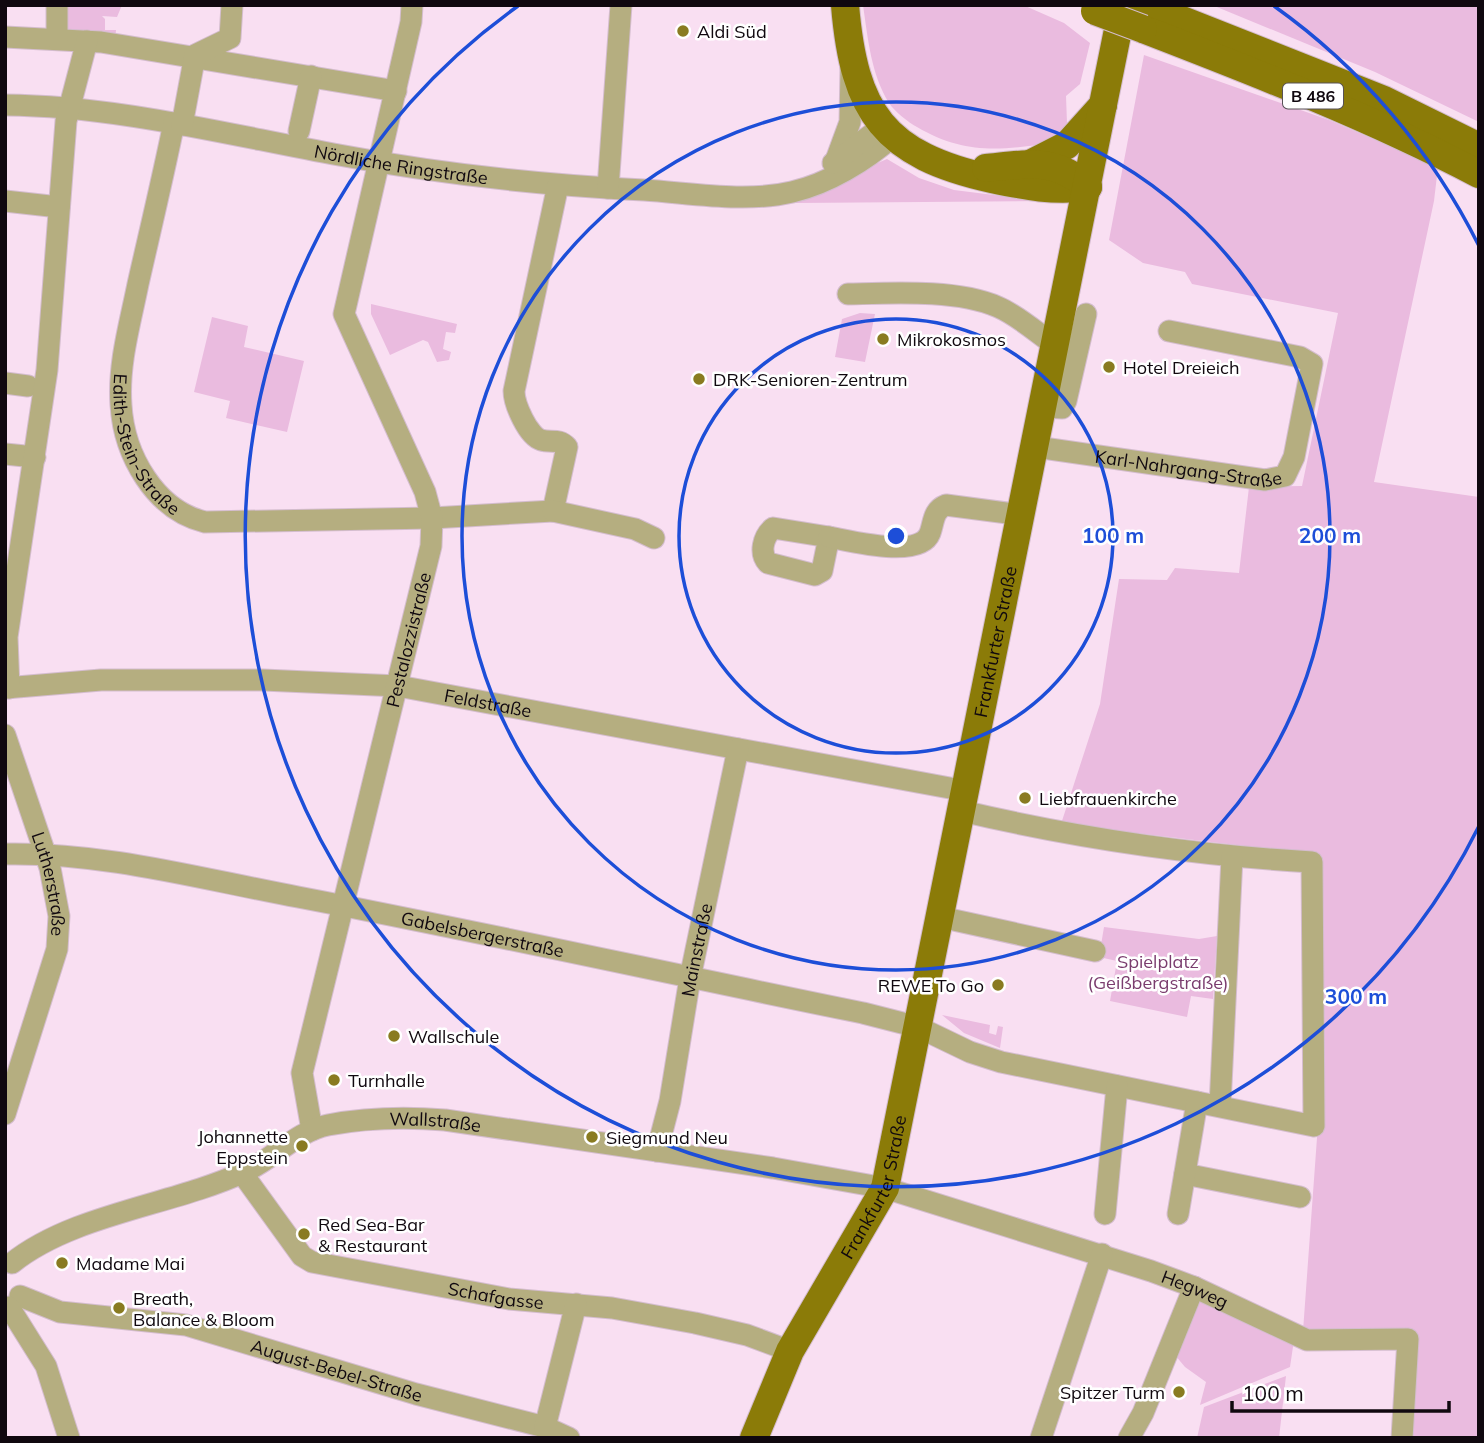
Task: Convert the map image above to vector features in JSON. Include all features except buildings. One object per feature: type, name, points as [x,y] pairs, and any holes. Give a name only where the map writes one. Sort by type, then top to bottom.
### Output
[{"type":"main road","name":"B 486","points":[[1087,8],[1139,12],[1384,100],[1479,147]]},
{"type":"main road","points":[[846,9],[850,57],[865,100],[893,136],[916,154],[943,166],[1033,176],[1064,169],[1088,187]]},
{"type":"main road","name":"B 486","points":[[1139,12],[1268,77],[1383,126],[1479,174]]},
{"type":"main road","name":"Frankfurter Straße","points":[[754,1438],[790,1351],[886,1188],[1105,103],[1139,12]]},
{"type":"main road","points":[[1033,176],[1067,145],[1105,103]]},
{"type":"main road","points":[[1033,176],[1061,201],[1076,222],[1079,235]]},
{"type":"street","points":[[57,5],[57,39]]},
{"type":"street","points":[[232,5],[230,38],[234,62]]},
{"type":"street","name":"Pestalozzistraße","points":[[313,1130],[302,1073],[431,546],[432,519],[425,492],[344,314],[396,91],[412,5]]},
{"type":"street","points":[[608,188],[621,5]]},
{"type":"street","points":[[5,37],[87,41],[195,55],[396,91]]},
{"type":"street","points":[[195,55],[230,38]]},
{"type":"street","points":[[7,688],[7,637],[47,370],[66,121],[87,41]]},
{"type":"street","name":"Edith-Stein-Straße","points":[[195,55],[125,345],[121,407],[129,444],[150,485],[177,513],[205,522],[432,519],[553,511],[635,529],[654,538]]},
{"type":"street","points":[[836,161],[850,122],[850,57]]},
{"type":"street","points":[[299,131],[311,76]]},
{"type":"street","name":"Nördliche Ringstraße","points":[[5,105],[70,108],[178,124],[379,162],[558,185],[746,195],[798,190],[852,166],[893,136]]},
{"type":"street","points":[[798,190],[872,134],[893,136]]},
{"type":"street","points":[[553,511],[567,447],[560,441],[538,440],[533,435],[517,406],[514,391],[558,185]]},
{"type":"street","points":[[5,201],[60,207]]},
{"type":"street","points":[[848,294],[915,292],[985,303],[1007,312],[1056,346]]},
{"type":"street","points":[[1044,407],[1062,408],[1066,401],[1086,314]]},
{"type":"street","name":"Karl-Nahrgang-Straße","points":[[1036,447],[1265,480],[1285,476],[1294,457],[1312,364],[1300,357],[1170,331]]},
{"type":"street","points":[[5,383],[29,386]]},
{"type":"street","points":[[5,454],[35,457]]},
{"type":"street","points":[[829,537],[878,545],[916,546],[929,536],[937,512],[946,505],[1022,515]]},
{"type":"street","name":"Feldstraße","points":[[7,688],[101,680],[263,680],[398,686],[738,749],[964,801],[1054,832],[1232,857],[1312,862],[1314,1126]]},
{"type":"street","name":"Lutherstraße","points":[[5,735],[57,895],[57,949],[5,1114]]},
{"type":"street","name":"Mainstraße","points":[[657,1151],[670,1101],[690,978],[738,749]]},
{"type":"street","name":"Gabelsbergerstraße","points":[[5,854],[45,853],[94,858],[341,905],[918,1027],[989,1058],[1314,1126]]},
{"type":"street","points":[[1220,1106],[1232,857]]},
{"type":"street","points":[[940,918],[1095,951]]},
{"type":"street","points":[[1105,1214],[1117,1086]]},
{"type":"street","points":[[1178,1214],[1198,1102]]},
{"type":"street","name":"Wallstraße","points":[[9,1261],[41,1241],[243,1173],[313,1130],[327,1126],[428,1118],[886,1188]]},
{"type":"street","name":"Schafgasse","points":[[243,1173],[302,1256],[312,1262],[509,1299],[576,1304],[720,1328],[790,1351]]},
{"type":"street","points":[[1185,1174],[1300,1197]]},
{"type":"street","name":"Hegweg","points":[[886,1188],[1102,1254],[1194,1287],[1307,1340],[1408,1339],[1402,1438]]},
{"type":"street","points":[[1041,1438],[1102,1254]]},
{"type":"street","points":[[9,1261],[22,1278],[11,1304],[46,1366],[69,1438]]},
{"type":"street","points":[[1129,1438],[1143,1412],[1194,1287]]},
{"type":"street","name":"August-Bebel-Straße","points":[[11,1304],[60,1312],[182,1324],[416,1394],[545,1427],[569,1438]]},
{"type":"street","points":[[545,1427],[576,1304]]},
{"type":"green space","points":[[61,5],[122,5],[117,17],[102,16],[105,19],[105,30],[116,30],[115,41],[65,37]]},
{"type":"green space","points":[[863,5],[1023,5],[1064,23],[1090,43],[1080,84],[1066,96],[1067,123],[1052,143],[999,148],[951,142],[917,127],[895,110],[883,92],[871,56]]},
{"type":"green space","points":[[1212,5],[1479,5],[1479,122],[1375,72]]},
{"type":"green space","points":[[1144,55],[1329,120],[1438,167],[1434,201],[1374,482],[1479,497],[1479,1438],[1409,1438],[1415,1334],[1303,1331],[1318,1124],[1320,855],[1061,824],[1100,704],[1119,579],[1167,580],[1175,568],[1239,573],[1249,487],[1302,486],[1338,313],[1192,284],[1185,272],[1143,263],[1109,240]]},
{"type":"green space","points":[[887,159],[919,178],[954,190],[1042,201],[796,203],[796,198]]},
{"type":"green space","points":[[371,304],[457,324],[455,333],[446,332],[443,349],[451,352],[449,360],[437,362],[428,342],[423,340],[390,355],[371,314]]},
{"type":"green space","points":[[860,313],[875,314],[865,362],[835,357],[842,319]]},
{"type":"green space","points":[[212,317],[248,326],[244,347],[304,361],[287,432],[226,418],[230,401],[194,392]]},
{"type":"green space","name":"Spielplatz (Geißbergstraße)","points":[[1104,927],[1199,939],[1217,936],[1213,999],[1191,996],[1187,1017],[1110,1001],[1117,961],[1099,957]]},
{"type":"green space","points":[[942,1015],[990,1025],[989,1033],[996,1035],[998,1026],[1003,1027],[1000,1048],[964,1033]]},
{"type":"green space","points":[[1200,1294],[1294,1340],[1290,1367],[1200,1405],[1206,1382],[1185,1367],[1175,1355]]},
{"type":"green space","points":[[1286,1376],[1279,1438],[1197,1438],[1204,1407]]},
{"type":"place","name":"Aldi Süd","points":[[683,31]]},
{"type":"place","name":"Mikrokosmos","points":[[883,339]]},
{"type":"place","name":"Hotel Dreieich","points":[[1109,367]]},
{"type":"place","name":"DRK-Senioren-Zentrum","points":[[699,379]]},
{"type":"place","name":"Liebfrauenkirche","points":[[1025,798]]},
{"type":"place","name":"REWE To Go","points":[[998,985]]},
{"type":"place","name":"Wallschule","points":[[394,1036]]},
{"type":"place","name":"Turnhalle","points":[[334,1080]]},
{"type":"place","name":"Siegmund Neu","points":[[592,1137]]},
{"type":"place","name":"Johannette Eppstein","points":[[302,1146]]},
{"type":"place","name":"Red Sea-Bar & Restaurant","points":[[304,1234]]},
{"type":"place","name":"Madame Mai","points":[[62,1263]]},
{"type":"place","name":"Breath, Balance & Bloom","points":[[119,1308]]},
{"type":"place","name":"Spitzer Turm","points":[[1179,1392]]}]
